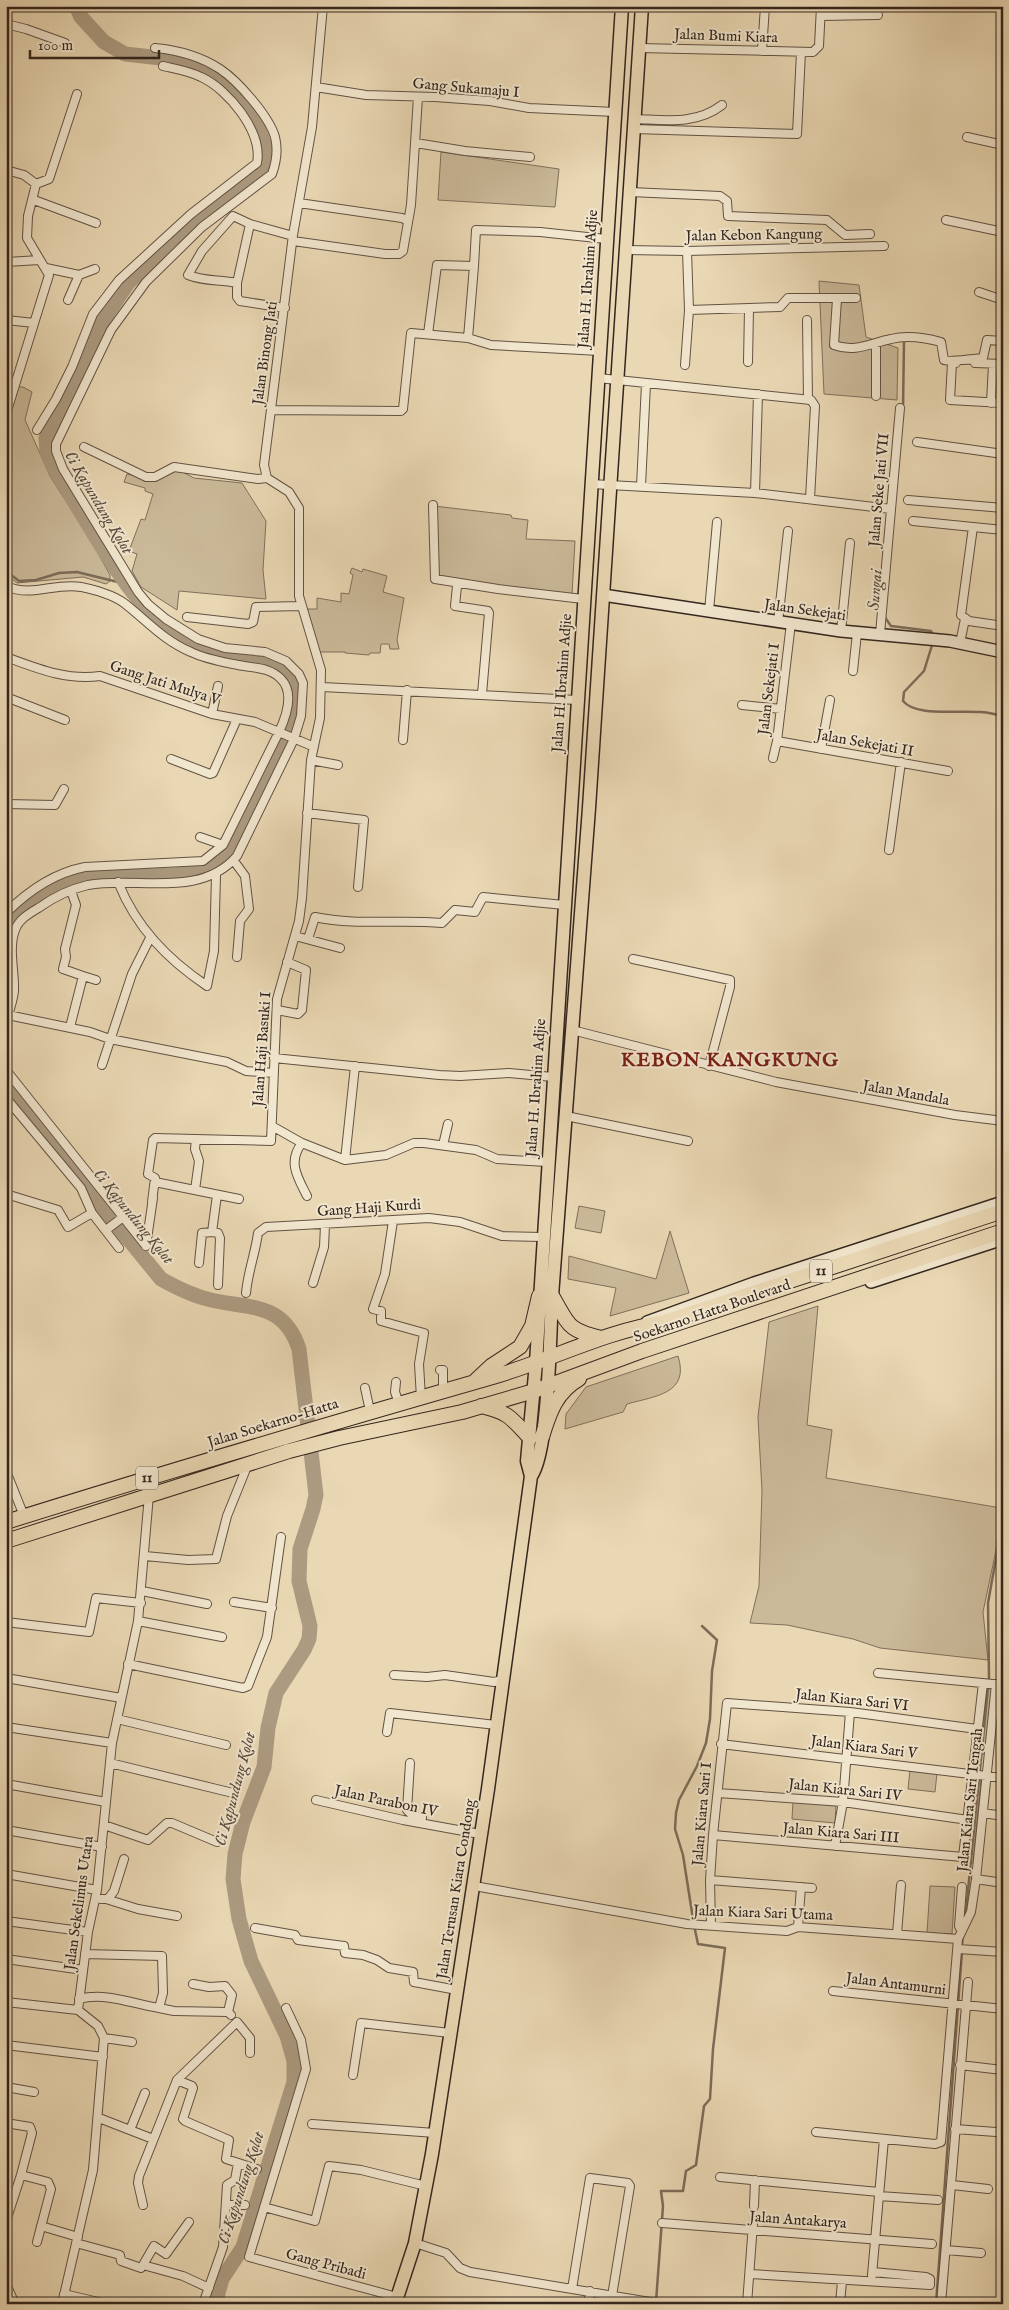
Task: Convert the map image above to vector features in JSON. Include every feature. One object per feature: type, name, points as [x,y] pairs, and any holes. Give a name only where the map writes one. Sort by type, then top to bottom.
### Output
[{"type":"highway","name":"Soekarno Hatta Boulevard","points":[[549,1358],[638,1326],[665,1322],[1003,1211]]},
{"type":"highway","name":"Soekarno Hatta Boulevard","points":[[540,1389],[642,1352],[1003,1231]]},
{"type":"highway","points":[[473,1382],[491,1366],[520,1347],[532,1326],[545,1296],[569,1326],[584,1334],[602,1338]]},
{"type":"highway","name":"Jalan Soekarno-Hatta","points":[[6,1522],[331,1422],[421,1398],[549,1358]]},
{"type":"highway","points":[[480,1406],[501,1411],[513,1418],[536,1438],[550,1410],[572,1383],[608,1364]]},
{"type":"highway","name":"Jalan Soekarno-Hatta","points":[[6,1541],[290,1450],[336,1438],[433,1420],[540,1389]]},
{"type":"main road","name":"Jalan H. Ibrahim Adjie","points":[[540,1389],[549,1358],[542,1237],[622,6]]},
{"type":"main road","name":"Jalan H. Ibrahim Adjie","points":[[540,1389],[536,1363],[566,1116],[642,6]]},
{"type":"main road","name":"Jalan Sekejati","points":[[603,595],[841,631],[960,643],[1003,652]]},
{"type":"main road","points":[[564,905],[581,905]]},
{"type":"main road","points":[[638,1326],[661,1315],[754,1283],[1003,1202]]},
{"type":"main road","points":[[642,1352],[668,1348],[1003,1239]]},
{"type":"main road","name":"Jalan Terusan Kiara Condong","points":[[396,2301],[415,2243],[435,2133],[481,1832],[531,1476],[538,1463],[536,1438],[540,1389]]},
{"type":"street","name":"Jalan Binong Jati","points":[[268,478],[264,465],[293,238],[316,87],[323,6]]},
{"type":"street","points":[[762,51],[765,6]]},
{"type":"street","points":[[821,6],[821,16],[878,15]]},
{"type":"street","name":"Jalan Bumi Kiara","points":[[639,48],[813,52],[819,46],[821,16]]},
{"type":"street","points":[[6,24],[26,28],[65,43]]},
{"type":"street","points":[[155,48],[186,53],[220,69],[237,85],[252,101],[275,137],[277,163],[272,174],[202,227],[146,282],[111,330],[60,432],[56,451],[63,469],[138,592],[148,604],[166,619],[198,639],[225,648],[272,654],[286,661],[294,668],[303,683],[304,692],[301,716],[234,861],[216,875],[185,882],[118,882],[88,886],[51,899],[25,917],[16,928],[13,952],[14,993],[7,1018],[70,1028],[110,1039],[227,1062],[246,1071],[273,1073]]},
{"type":"street","points":[[634,124],[796,134],[801,52]]},
{"type":"street","points":[[37,430],[68,375],[93,314],[119,280],[136,262],[191,214],[257,163],[259,146],[254,134],[244,116],[220,89],[202,77],[163,66]]},
{"type":"street","name":"Gang Sukamaju I","points":[[316,87],[366,95],[490,101],[529,108],[615,112]]},
{"type":"street","points":[[36,184],[49,179],[77,94]]},
{"type":"street","points":[[237,283],[224,280],[205,281],[188,274],[202,251],[233,216],[250,224],[293,238],[385,254],[399,254],[403,251],[416,143],[418,97]]},
{"type":"street","points":[[634,124],[687,120],[706,116],[722,105]]},
{"type":"street","points":[[967,137],[1003,145]]},
{"type":"street","points":[[416,143],[465,151],[530,157]]},
{"type":"street","points":[[6,170],[24,174],[36,184]]},
{"type":"street","points":[[6,414],[48,279],[46,268],[27,238],[28,216],[34,200],[36,184]]},
{"type":"street","points":[[630,192],[720,196],[726,201],[728,216],[827,220],[845,235],[870,234]]},
{"type":"street","points":[[34,200],[96,224]]},
{"type":"street","points":[[299,203],[402,218],[408,221]]},
{"type":"street","points":[[946,220],[1003,232]]},
{"type":"street","points":[[250,224],[237,283],[237,297],[240,301],[285,308]]},
{"type":"street","points":[[468,338],[476,231],[478,229],[540,232],[606,240]]},
{"type":"street","name":"Jalan Kebon Kangung","points":[[626,250],[687,251],[884,246]]},
{"type":"street","points":[[685,365],[689,310],[687,251]]},
{"type":"street","points":[[6,262],[40,260]]},
{"type":"street","points":[[428,334],[437,265],[474,266]]},
{"type":"street","points":[[46,268],[79,275],[95,269]]},
{"type":"street","points":[[68,300],[79,275]]},
{"type":"street","points":[[978,292],[1003,300]]},
{"type":"street","points":[[689,310],[749,309],[780,306],[788,298],[856,298]]},
{"type":"street","points":[[837,299],[834,345],[850,348],[876,344],[892,338],[909,337],[939,341],[943,344],[944,362],[948,362],[960,359],[983,358],[987,340],[1003,341]]},
{"type":"street","points":[[748,362],[749,309]]},
{"type":"street","points":[[6,320],[34,322]]},
{"type":"street","points":[[807,320],[808,400]]},
{"type":"street","points":[[271,410],[401,412],[405,394],[409,333],[468,338],[491,345],[599,350]]},
{"type":"street","points":[[876,344],[876,396]]},
{"type":"street","points":[[1003,364],[952,363],[950,400],[1003,404]]},
{"type":"street","points":[[991,403],[993,364]]},
{"type":"street","points":[[598,378],[808,400],[814,406],[810,499]]},
{"type":"street","points":[[6,384],[16,385]]},
{"type":"street","points":[[640,486],[646,384]]},
{"type":"street","points":[[754,493],[758,394]]},
{"type":"street","name":"Jalan Seke Jati VII","points":[[880,634],[900,408]]},
{"type":"street","points":[[917,442],[1003,454]]},
{"type":"street","points":[[84,447],[146,477],[155,477],[174,467],[258,479],[268,478],[289,492],[295,499],[300,515],[298,562],[301,606],[318,657],[322,687],[577,700]]},
{"type":"street","points":[[591,484],[754,493],[891,509]]},
{"type":"street","points":[[908,500],[1003,508]]},
{"type":"street","points":[[433,505],[436,579],[498,590],[583,599]]},
{"type":"street","points":[[913,521],[1003,530]]},
{"type":"street","points":[[709,611],[717,522]]},
{"type":"street","points":[[960,643],[964,619],[960,613],[973,527]]},
{"type":"street","points":[[778,622],[788,531]]},
{"type":"street","points":[[841,631],[850,543]]},
{"type":"street","points":[[6,586],[23,592],[68,586],[114,597],[169,641],[189,652],[239,665],[258,667],[275,674],[285,684],[289,696],[287,714],[281,733],[223,845],[203,861],[85,867],[68,870],[20,898],[6,913]]},
{"type":"street","points":[[457,586],[456,606],[488,611],[489,613],[482,694]]},
{"type":"street","points":[[187,617],[248,624],[253,622],[256,608],[301,606]]},
{"type":"street","points":[[964,619],[1003,626]]},
{"type":"street","name":"Jalan Sekejati I","points":[[773,758],[777,741],[791,623]]},
{"type":"street","points":[[853,671],[857,633]]},
{"type":"street","name":"Gang Jati Mulya V","points":[[6,657],[67,676],[85,678],[100,676],[212,714],[255,722],[312,746]]},
{"type":"street","points":[[212,714],[218,686]]},
{"type":"street","name":"Jalan Haji Basuki I","points":[[152,1202],[155,1178],[148,1174],[153,1140],[159,1137],[270,1142],[277,1010],[280,987],[295,936],[305,878],[312,746],[320,718],[322,687]]},
{"type":"street","points":[[403,740],[407,690]]},
{"type":"street","points":[[6,697],[65,720]]},
{"type":"street","points":[[821,750],[830,700]]},
{"type":"street","points":[[742,705],[781,709]]},
{"type":"street","points":[[171,759],[210,774],[213,773],[237,719]]},
{"type":"street","name":"Jalan Sekejati II","points":[[777,741],[948,771]]},
{"type":"street","points":[[311,760],[338,765]]},
{"type":"street","points":[[889,850],[901,762]]},
{"type":"street","points":[[6,804],[55,805],[64,789]]},
{"type":"street","points":[[307,813],[350,816],[364,820],[358,887]]},
{"type":"street","points":[[200,837],[223,845]]},
{"type":"street","points":[[234,861],[245,876],[249,909],[240,921],[237,957]]},
{"type":"street","points":[[118,882],[129,908],[150,938],[206,986],[209,985],[214,951],[216,875]]},
{"type":"street","points":[[71,891],[76,905],[65,949],[66,957],[63,969],[96,980]]},
{"type":"street","points":[[308,939],[315,917],[334,922],[356,923],[403,920],[442,923],[455,910],[475,912],[483,897],[564,905]]},
{"type":"street","points":[[295,936],[340,948]]},
{"type":"street","points":[[102,1065],[132,974],[150,938]]},
{"type":"street","points":[[633,959],[730,980],[709,1066]]},
{"type":"street","points":[[277,1010],[298,1014],[302,1010],[306,970],[287,962]]},
{"type":"street","points":[[70,1028],[83,976]]},
{"type":"street","name":"Jalan Mandala","points":[[572,1030],[709,1066],[848,1097],[980,1119],[1003,1121]]},
{"type":"street","points":[[274,1058],[460,1076],[509,1073],[553,1077]]},
{"type":"street","points":[[345,1160],[355,1066]]},
{"type":"street","points":[[6,1070],[146,1246],[155,1182],[239,1199]]},
{"type":"street","points":[[6,1098],[81,1188],[92,1213],[107,1229],[119,1248]]},
{"type":"street","points":[[566,1116],[688,1141]]},
{"type":"street","points":[[443,1145],[448,1124]]},
{"type":"street","points":[[272,1126],[274,1129],[302,1143],[345,1160],[386,1155],[414,1143],[476,1150],[497,1159],[547,1162]]},
{"type":"street","points":[[195,1190],[200,1161],[195,1149],[196,1139]]},
{"type":"street","points":[[302,1143],[294,1154],[294,1164],[307,1196]]},
{"type":"street","points":[[6,1194],[58,1210],[68,1227],[92,1213]]},
{"type":"street","points":[[212,1232],[217,1195]]},
{"type":"street","points":[[107,1229],[122,1218]]},
{"type":"street","name":"Gang Haji Kurdi","points":[[246,1293],[248,1271],[256,1253],[259,1231],[266,1228],[393,1222],[429,1218],[460,1222],[502,1236],[542,1237]]},
{"type":"street","points":[[393,1222],[385,1274],[373,1309],[381,1310],[381,1321],[424,1333],[419,1364],[421,1398]]},
{"type":"street","points":[[313,1283],[324,1247],[325,1225]]},
{"type":"street","points":[[199,1263],[202,1233],[212,1232],[218,1234],[220,1238],[218,1285]]},
{"type":"street","points":[[440,1370],[444,1370],[443,1391]]},
{"type":"street","points":[[396,1382],[395,1392],[399,1403]]},
{"type":"street","points":[[365,1388],[370,1411]]},
{"type":"street","points":[[145,1556],[188,1560],[216,1559],[227,1516],[248,1464]]},
{"type":"street","points":[[6,1471],[24,1516]]},
{"type":"street","name":"Jalan Sekelimus Utara","points":[[78,2010],[102,1847],[112,1743],[141,1603],[149,1495]]},
{"type":"street","points":[[128,1664],[243,1688],[248,1686],[253,1678],[267,1637],[282,1537]]},
{"type":"street","points":[[142,1591],[207,1604]]},
{"type":"street","points":[[6,1622],[89,1632],[96,1598],[141,1603]]},
{"type":"street","points":[[234,1602],[272,1608]]},
{"type":"street","points":[[138,1621],[222,1637]]},
{"type":"street","points":[[878,1673],[992,1684]]},
{"type":"street","points":[[394,1675],[427,1677],[445,1675],[494,1682],[502,1680]]},
{"type":"street","points":[[6,1678],[121,1698]]},
{"type":"street","name":"Jalan Kiara Sari Tengah","points":[[965,1924],[976,1880],[983,1813],[977,1729],[992,1684]]},
{"type":"street","name":"Jalan Kiara Sari Tengah","points":[[965,1853],[968,1820],[980,1775],[992,1684]]},
{"type":"street","name":"Jalan Kiara Sari VI","points":[[725,1706],[730,1703],[850,1712],[977,1729]]},
{"type":"street","name":"Jalan Kiara Sari I","points":[[710,1925],[713,1835],[725,1706]]},
{"type":"street","points":[[834,1846],[843,1802],[850,1712]]},
{"type":"street","points":[[387,1732],[390,1713],[496,1725]]},
{"type":"street","points":[[117,1719],[226,1744]]},
{"type":"street","points":[[6,1727],[112,1743]]},
{"type":"street","name":"Jalan Kiara Sari V","points":[[721,1744],[1003,1778]]},
{"type":"street","points":[[110,1763],[233,1793]]},
{"type":"street","points":[[410,1763],[408,1813],[413,1816],[481,1832]]},
{"type":"street","points":[[6,1784],[106,1802]]},
{"type":"street","name":"Jalan Kiara Sari IV","points":[[718,1792],[843,1802],[968,1820]]},
{"type":"street","name":"Jalan Parabon IV","points":[[316,1800],[403,1820],[481,1832]]},
{"type":"street","points":[[983,1813],[1003,1816]]},
{"type":"street","points":[[104,1825],[148,1840],[167,1823],[172,1823],[217,1842]]},
{"type":"street","points":[[6,1830],[102,1847]]},
{"type":"street","name":"Jalan Kiara Sari III","points":[[713,1835],[961,1857],[965,1853]]},
{"type":"street","points":[[106,1900],[114,1892],[124,1859]]},
{"type":"street","points":[[6,1874],[96,1894],[106,1900],[148,1911],[177,1916]]},
{"type":"street","points":[[710,1880],[812,1888]]},
{"type":"street","points":[[976,1880],[1003,1883]]},
{"type":"street","points":[[897,1934],[901,1885]]},
{"type":"street","name":"Jalan Kiara Sari Utama","points":[[480,1887],[687,1924],[787,1930],[798,1927],[958,1939]]},
{"type":"street","points":[[798,1927],[801,1887]]},
{"type":"street","points":[[962,1887],[959,1926],[965,1924]]},
{"type":"street","points":[[6,1921],[88,1932]]},
{"type":"street","points":[[941,2304],[952,2185],[954,2129],[960,2065],[958,1939],[965,1924]]},
{"type":"street","points":[[255,1928],[295,1935],[298,1940],[344,1946],[346,1953],[367,1956],[389,1968],[414,1972],[414,1982],[457,1990]]},
{"type":"street","points":[[958,1949],[1003,1952]]},
{"type":"street","points":[[85,1954],[162,1956],[163,1993],[159,2008]]},
{"type":"street","points":[[6,1959],[83,1970]]},
{"type":"street","points":[[816,2132],[935,2144],[941,2142],[958,2005],[968,1982]]},
{"type":"street","points":[[194,1984],[209,1987],[225,1986],[232,1995],[228,2012]]},
{"type":"street","name":"Jalan Antamurni","points":[[833,1991],[1003,2009]]},
{"type":"street","points":[[79,1999],[93,1996],[110,1996],[130,2004],[174,2011],[228,2012],[250,2038],[250,2054]]},
{"type":"street","points":[[6,2002],[78,2010],[98,2026],[104,2038],[99,2118],[93,2170],[62,2304]]},
{"type":"street","points":[[286,2008],[301,2040],[306,2069],[264,2208],[315,2222],[329,2166],[361,2170],[426,2186]]},
{"type":"street","points":[[143,2205],[138,2183],[139,2176],[177,2080],[237,2022]]},
{"type":"street","points":[[353,2075],[362,2023],[450,2033]]},
{"type":"street","points":[[104,2038],[132,2042]]},
{"type":"street","points":[[6,2045],[103,2057]]},
{"type":"street","points":[[960,2065],[1002,2070]]},
{"type":"street","points":[[177,2080],[193,2088],[183,2119],[230,2140],[226,2158],[257,2170]]},
{"type":"street","points":[[6,2087],[34,2092]]},
{"type":"street","points":[[130,2130],[145,2092]]},
{"type":"street","points":[[99,2118],[153,2139]]},
{"type":"street","points":[[6,2123],[30,2127],[32,2130],[21,2175],[6,2221]]},
{"type":"street","points":[[312,2124],[435,2133]]},
{"type":"street","points":[[954,2129],[996,2132]]},
{"type":"street","points":[[872,2282],[884,2139]]},
{"type":"street","points":[[204,2304],[223,2246],[227,2185],[235,2180],[238,2163]]},
{"type":"street","points":[[21,2175],[50,2184],[51,2189],[37,2242]]},
{"type":"street","points":[[572,2288],[590,2178],[628,2183],[630,2186],[612,2296]]},
{"type":"street","points":[[720,2178],[755,2180],[938,2200]]},
{"type":"street","points":[[754,2206],[755,2180]]},
{"type":"street","points":[[952,2185],[988,2189]]},
{"type":"street","points":[[226,2205],[245,2205]]},
{"type":"street","name":"Gang Pribadi","points":[[264,2208],[249,2256],[396,2301]]},
{"type":"street","points":[[141,2269],[151,2243],[166,2254],[189,2222]]},
{"type":"street","name":"Jalan Antakarya","points":[[662,2223],[753,2227],[932,2244]]},
{"type":"street","points":[[41,2226],[120,2255],[121,2260],[141,2269],[183,2276],[209,2288]]},
{"type":"street","points":[[747,2304],[753,2227]]},
{"type":"street","points":[[415,2243],[446,2253],[460,2268],[470,2272],[590,2291],[628,2301],[662,2304]]},
{"type":"street","points":[[946,2250],[981,2252]]},
{"type":"street","points":[[750,2274],[930,2285],[930,2279],[926,2277],[873,2272]]},
{"type":"street","points":[[840,2304],[842,2281]]},
{"type":"street","points":[[6,2284],[15,2304]]},
{"type":"street","points":[[588,2304],[590,2291]]},
{"type":"street","points":[[64,2294],[107,2304]]},
{"type":"shaded area","points":[[441,152],[559,169],[555,207],[438,200]]},
{"type":"shaded area","points":[[819,281],[859,285],[866,337],[898,348],[897,400],[824,394]]},
{"type":"shaded area","points":[[6,386],[23,387],[32,392],[25,420],[50,476],[90,539],[110,575],[110,581],[106,584],[83,577],[17,583],[6,575]]},
{"type":"shaded area","points":[[179,470],[194,478],[242,483],[266,521],[263,570],[266,599],[179,591],[177,610],[141,587],[132,571],[137,554],[129,551],[141,519],[145,520],[153,494],[145,491],[145,488],[124,482],[127,474],[152,480]]},
{"type":"shaded area","points":[[434,506],[511,515],[512,518],[528,520],[526,539],[575,541],[572,595],[500,590],[436,577]]},
{"type":"shaded area","points":[[352,568],[362,572],[363,569],[387,576],[383,592],[404,598],[397,640],[399,649],[390,649],[389,644],[381,644],[380,653],[370,653],[369,655],[345,652],[319,652],[305,609],[317,609],[317,598],[341,602],[341,593],[349,594],[353,575],[350,573]]},
{"type":"shaded area","points":[[579,1206],[605,1211],[601,1233],[575,1228]]},
{"type":"shaded area","points":[[670,1231],[689,1293],[610,1316],[616,1288],[568,1279],[569,1256],[656,1279]]},
{"type":"shaded area","points":[[818,1306],[807,1425],[832,1430],[826,1478],[1001,1508],[996,1550],[983,1612],[988,1660],[880,1648],[853,1639],[787,1625],[750,1623],[759,1586],[762,1491],[758,1417],[769,1322]]},
{"type":"shaded area","points":[[678,1356],[679,1378],[675,1386],[668,1391],[627,1404],[623,1412],[565,1429],[566,1414],[586,1387]]},
{"type":"shaded area","points":[[982,1687],[996,1690],[988,1754],[976,1754]]},
{"type":"shaded area","points":[[910,1770],[937,1773],[935,1792],[908,1789]]},
{"type":"shaded area","points":[[977,1778],[981,1779],[973,1863],[968,1863]]},
{"type":"shaded area","points":[[793,1801],[836,1805],[835,1823],[792,1819]]},
{"type":"shaded area","points":[[930,1886],[955,1887],[952,1934],[927,1933]]},
{"type":"waterway","name":"Ci Kapundung Kolot","points":[[6,923],[34,900],[65,882],[83,877],[173,875],[194,872],[212,866],[227,856],[236,842],[294,716],[294,695],[289,680],[280,670],[254,660],[220,654],[189,645],[164,626],[145,607],[112,563],[54,468],[47,452],[46,438],[101,323],[128,283],[186,229],[261,172],[269,156],[256,123],[220,78],[179,60],[125,54],[104,42],[81,17],[76,6]]},
{"type":"waterway","name":"Sungai","points":[[903,409],[904,341]]},
{"type":"waterway","points":[[6,571],[19,581],[36,580],[59,573],[77,572],[126,584]]},
{"type":"waterway","name":"Sungai","points":[[884,616],[891,626],[931,631],[933,637]]},
{"type":"waterway","name":"Sungai","points":[[933,642],[924,671],[904,692],[903,701],[911,707],[922,710],[935,712],[977,712],[1000,716],[1003,799]]},
{"type":"waterway","name":"Ci Kapundung Kolot","points":[[6,1089],[161,1279],[179,1289],[198,1296],[252,1307],[275,1315],[293,1334],[299,1349],[316,1495],[300,1549],[299,1581],[310,1626],[309,1639],[276,1693],[268,1728],[264,1767],[243,1822],[235,1854],[233,1879],[239,1919],[251,1961],[287,2036],[294,2061],[294,2082],[243,2247],[222,2279],[215,2304]]},
{"type":"waterway","points":[[965,1921],[963,1916],[966,1911],[989,1677],[988,1603],[1003,1519]]},
{"type":"waterway","points":[[693,1919],[683,1855],[675,1829],[679,1800],[697,1766],[706,1743],[710,1719],[712,1671],[717,1640],[702,1626]]},
{"type":"waterway","points":[[656,2302],[663,2206],[661,2191],[683,2191],[686,2171],[696,2165],[704,2106],[710,2099],[713,2049],[725,1948],[698,1944],[695,1930]]},
{"type":"waterway","points":[[962,1945],[963,1935]]},
{"type":"waterway","points":[[936,2304],[962,1951]]},
{"type":"tunnel","points":[[753,2224],[754,2206]]},
{"type":"district","name":"KEBON KANGKUNG","points":[[730,1060]]}]
